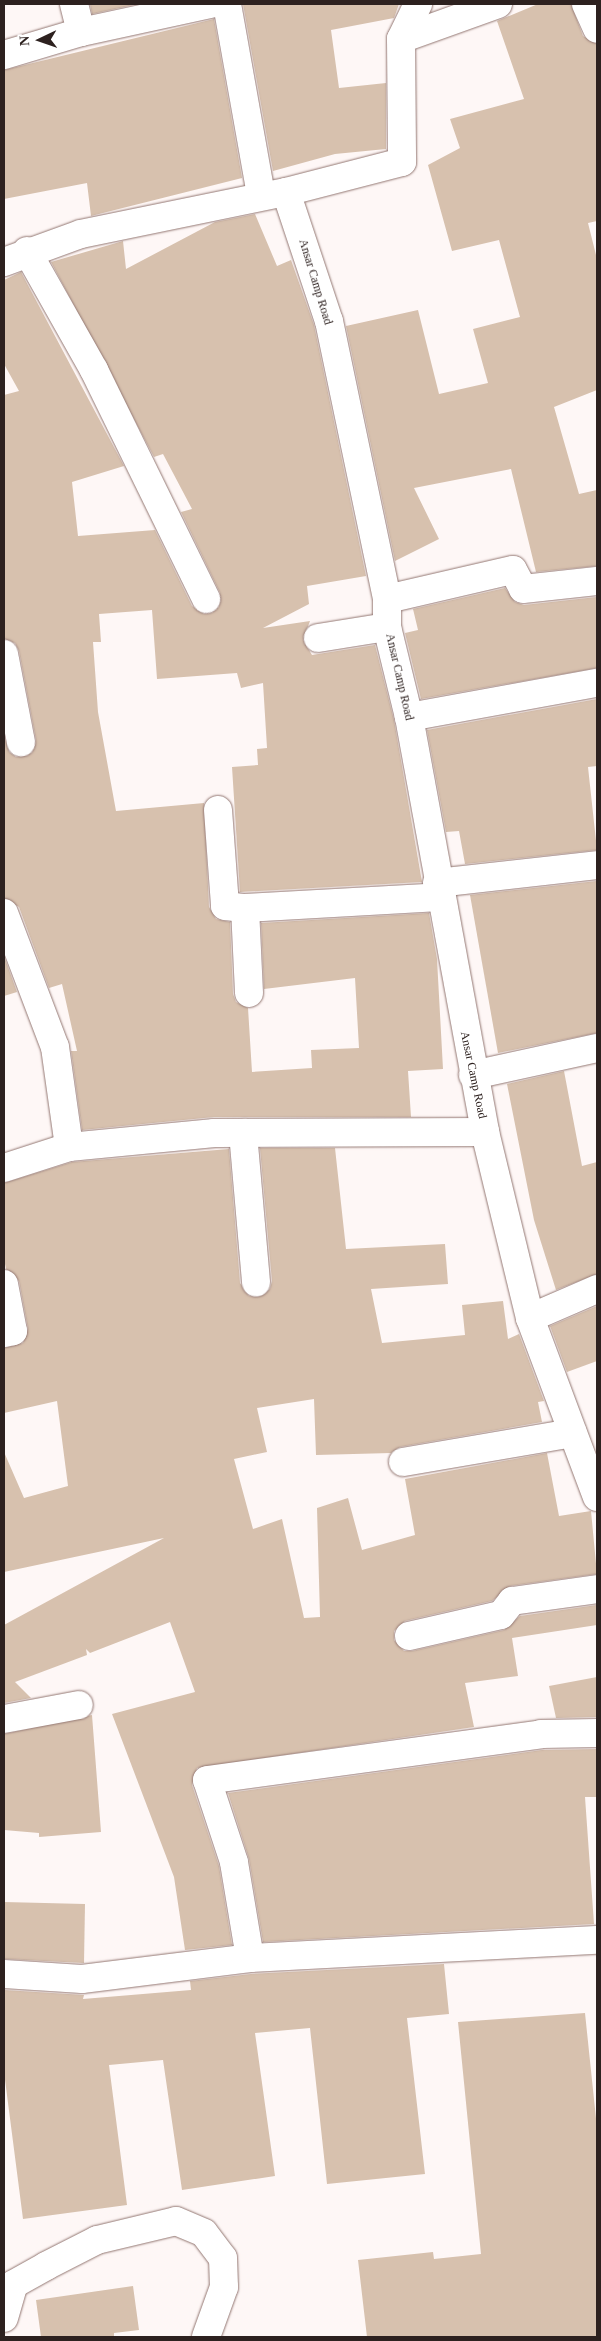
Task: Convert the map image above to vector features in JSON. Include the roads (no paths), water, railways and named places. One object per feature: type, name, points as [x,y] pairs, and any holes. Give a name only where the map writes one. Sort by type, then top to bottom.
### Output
[{"type":"street","points":[[74,4],[81,32]]},
{"type":"street","points":[[4,55],[81,32],[211,4]]},
{"type":"street","name":"Ansar Camp Road","points":[[227,4],[273,193],[329,321],[387,599],[387,627],[410,717],[438,890],[472,1075],[530,1318],[583,1440],[597,1497]]},
{"type":"street","points":[[206,599],[94,370],[16,257],[81,234],[273,193],[402,162],[401,39],[418,4]]},
{"type":"street","points":[[401,39],[498,4]]},
{"type":"street","points":[[586,4],[597,29]]},
{"type":"street","points":[[387,599],[513,570],[523,589],[597,581]]},
{"type":"street","points":[[318,638],[387,627]]},
{"type":"street","points":[[4,654],[21,742]]},
{"type":"street","points":[[410,717],[597,683]]},
{"type":"street","points":[[218,810],[225,906],[246,908],[438,890],[597,865]]},
{"type":"street","points":[[246,908],[249,993]]},
{"type":"street","points":[[4,914],[55,1047],[69,1147]]},
{"type":"street","points":[[472,1075],[597,1048]]},
{"type":"street","points":[[4,1168],[69,1147],[243,1133],[485,1132]]},
{"type":"street","points":[[243,1133],[256,1282]]},
{"type":"street","points":[[4,1284],[13,1331],[4,1333]]},
{"type":"street","points":[[530,1318],[597,1289]]},
{"type":"street","points":[[402,1462],[583,1440]]},
{"type":"street","points":[[409,1636],[501,1616],[512,1601],[597,1589]]},
{"type":"street","points":[[4,1719],[79,1705]]},
{"type":"street","points":[[250,1958],[234,1862],[207,1780],[531,1735],[597,1733]]},
{"type":"street","points":[[4,1974],[82,1979],[250,1958],[597,1940]]},
{"type":"street","points":[[4,2318],[14,2284],[97,2240],[176,2221],[204,2233],[223,2258],[224,2287],[206,2337]]}]
